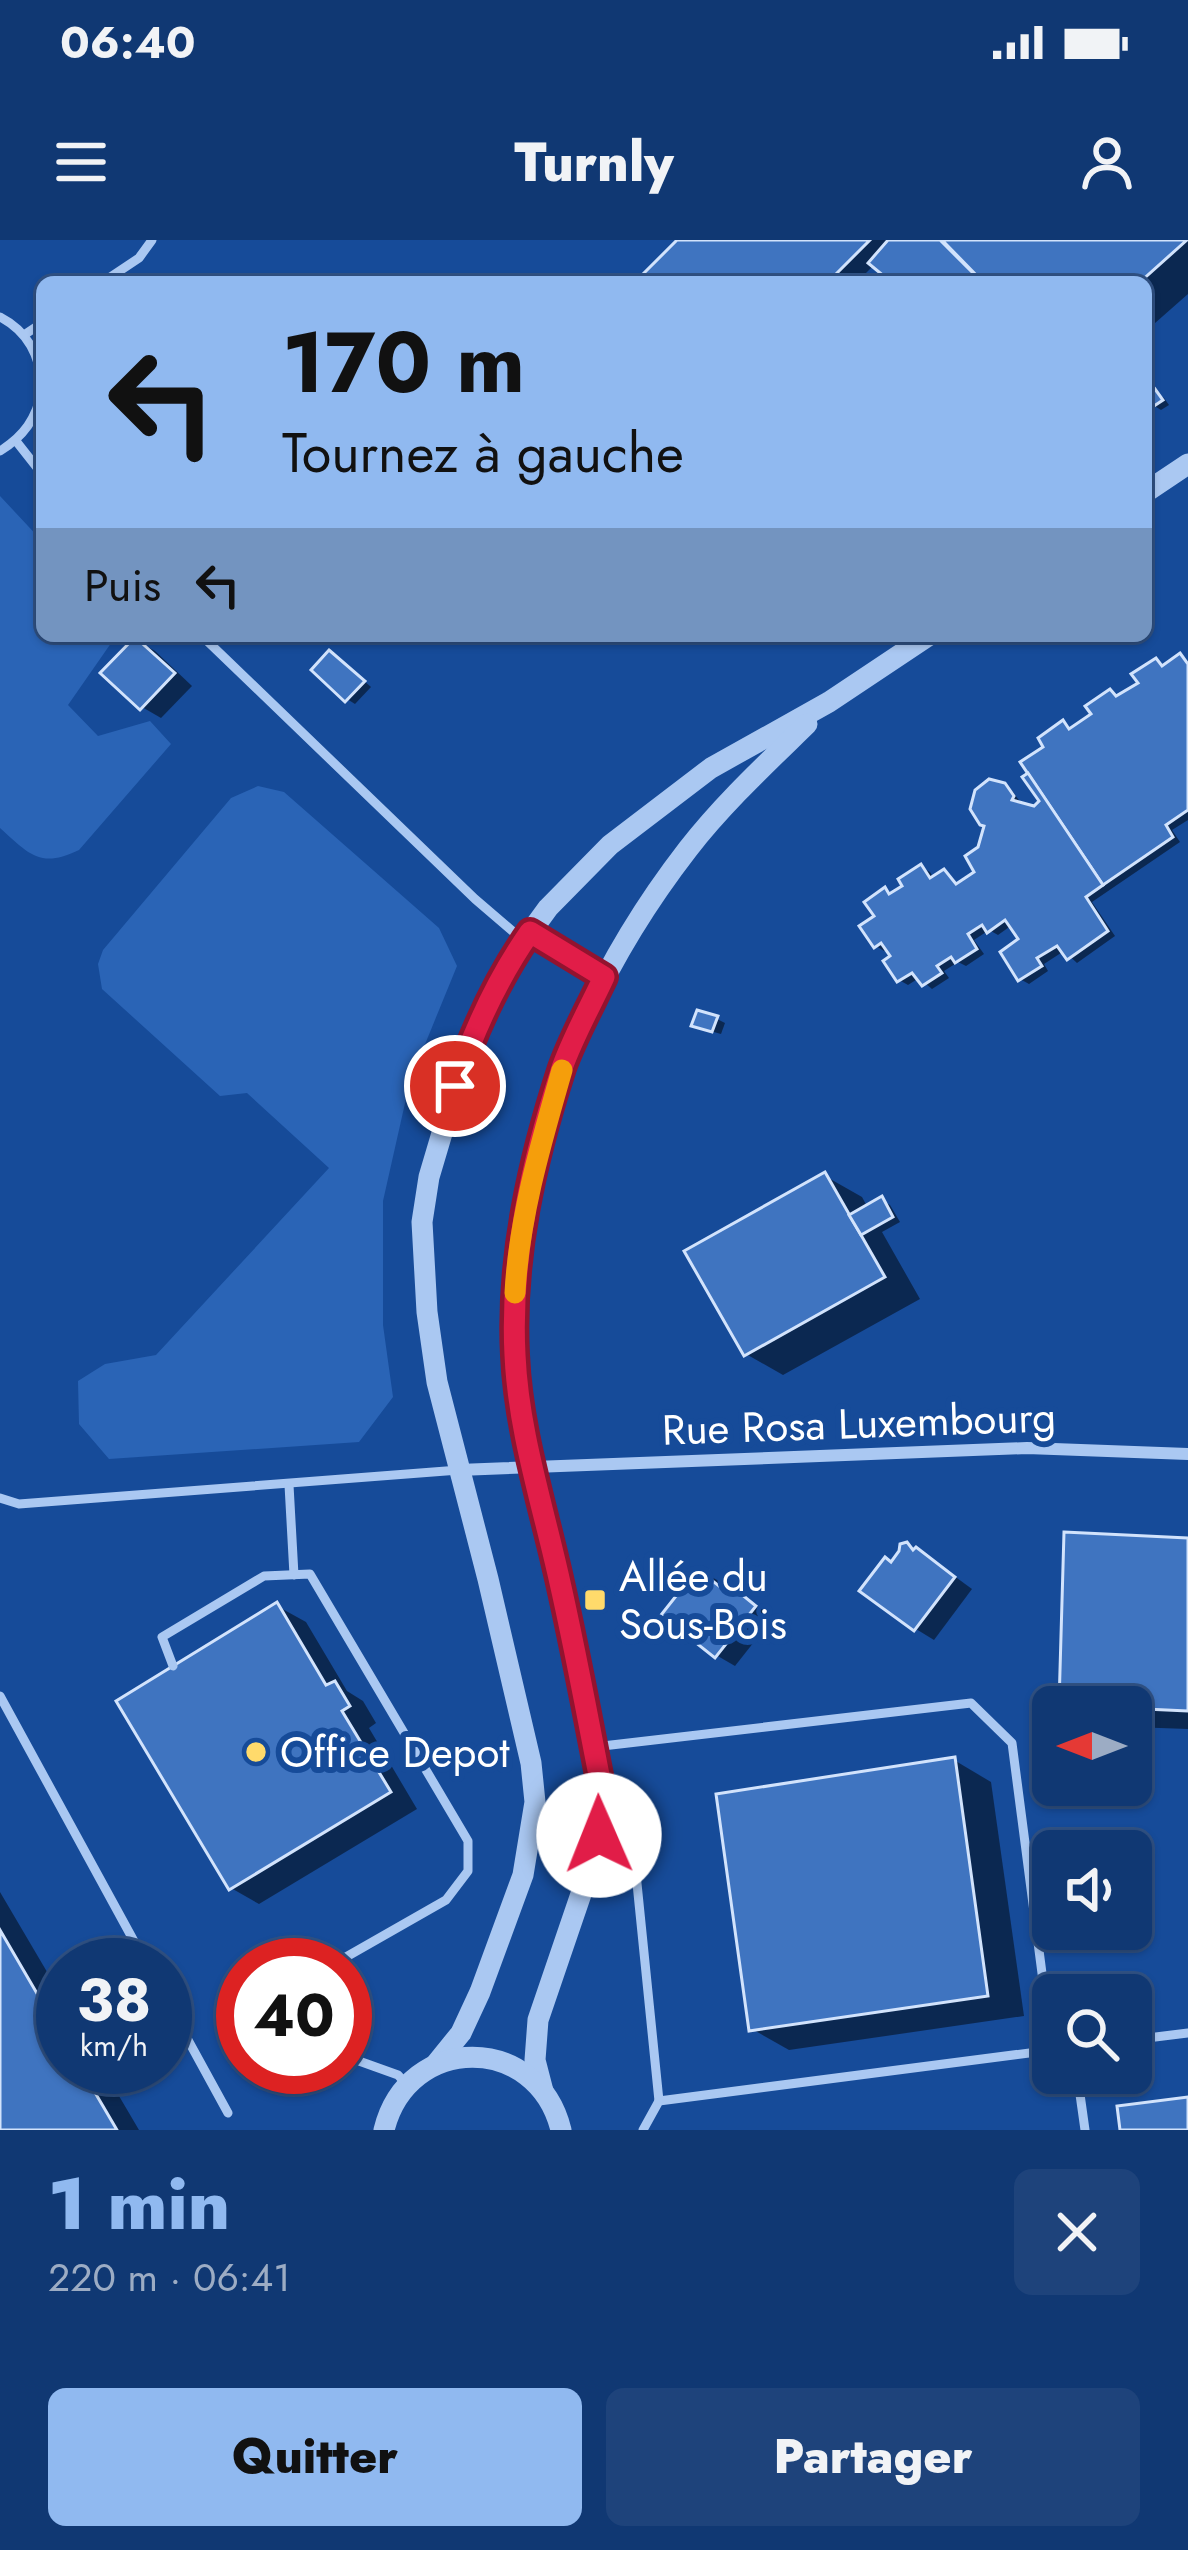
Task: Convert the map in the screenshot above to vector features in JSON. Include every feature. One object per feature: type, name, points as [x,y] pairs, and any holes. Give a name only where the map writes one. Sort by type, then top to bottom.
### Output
[{"type":"street","points":[[1152,488],[1188,464]]},
{"type":"street","points":[[384,2130],[407,2085],[435,2065],[461,2033],[523,1875],[535,1802],[528,1748],[437,1382],[427,1312],[422,1222],[464,1058],[492,996],[527,937],[585,868],[711,768],[829,702],[919,642]]},
{"type":"street","points":[[543,2091],[535,2060],[538,2020],[594,1856],[602,1796],[520,1407],[514,1355],[521,1234],[562,1067],[604,977],[689,848],[829,702]]},
{"type":"street","points":[[527,937],[604,977]]},
{"type":"street","name":"Rue Rosa Luxembourg","points":[[459,1470],[1027,1448],[1188,1454]]},
{"type":"street","points":[[435,2065],[467,2056],[522,2071],[553,2105],[561,2130]]},
{"type":"lane","points":[[112,276],[139,258],[152,240]]},
{"type":"lane","points":[[0,317],[24,335],[36,355]]},
{"type":"lane","points":[[24,335],[36,327]]},
{"type":"lane","points":[[0,452],[16,441],[36,413]]},
{"type":"lane","points":[[16,441],[36,466]]},
{"type":"lane","points":[[208,642],[475,899],[527,937]]},
{"type":"lane","points":[[0,1498],[19,1504],[459,1470]]},
{"type":"lane","points":[[289,1485],[294,1575]]},
{"type":"lane","points":[[173,1666],[162,1637],[264,1576],[310,1574],[468,1840],[467,1871],[446,1900],[372,1942]]},
{"type":"lane","points":[[0,1696],[132,1938]]},
{"type":"lane","points":[[593,1747],[971,1703],[1012,1743],[1043,1974]]},
{"type":"lane","points":[[601,1816],[633,1844],[658,2101],[644,2130]]},
{"type":"lane","points":[[1152,2037],[1188,2033]]},
{"type":"lane","points":[[192,2047],[228,2113]]},
{"type":"lane","points":[[658,2101],[1032,2053]]},
{"type":"lane","points":[[372,2066],[398,2075],[407,2085]]},
{"type":"lane","points":[[1080,2094],[1085,2130]]},
{"type":"shaded area","points":[[0,496],[36,535],[36,642],[112,642],[68,705],[98,736],[150,721],[171,744],[79,850],[54,858],[36,856],[0,828]]},
{"type":"shaded area","points":[[258,786],[284,792],[439,928],[457,966],[410,1081],[383,1201],[383,1325],[393,1397],[359,1442],[109,1459],[79,1424],[78,1381],[105,1364],[156,1355],[329,1168],[247,1093],[220,1096],[102,989],[98,964],[103,950],[231,798]]},
{"type":"building","points":[[677,240],[870,240],[834,276],[641,276]]},
{"type":"building","points":[[888,240],[940,240],[976,276],[884,276],[868,263]]},
{"type":"building","points":[[942,240],[1187,240],[1147,276],[977,276]]},
{"type":"building","points":[[1155,389],[1163,400],[1152,407]]},
{"type":"building","points":[[130,642],[141,642],[175,673],[140,710],[100,673]]},
{"type":"building","points":[[329,650],[365,681],[345,702],[311,670]]},
{"type":"building","points":[[1180,653],[1188,664],[1188,810],[1166,825],[1173,837],[1103,885],[1020,762],[1043,747],[1038,738],[1063,720],[1069,729],[1091,714],[1085,706],[1110,689],[1116,696],[1138,683],[1131,674],[1156,658],[1162,666]]},
{"type":"building","points":[[1028,773],[1103,885],[1086,897],[1108,931],[1067,960],[1057,946],[1037,958],[1042,966],[1018,981],[1000,952],[1018,939],[1005,920],[987,933],[982,925],[968,934],[977,949],[955,963],[951,957],[937,966],[942,973],[922,986],[912,973],[897,982],[883,961],[890,956],[881,943],[874,948],[859,926],[874,916],[864,902],[885,887],[889,894],[902,886],[898,879],[921,864],[930,878],[944,869],[956,884],[974,872],[965,856],[978,847],[984,826],[970,809],[975,790],[989,779],[1005,783],[1012,800],[1034,806],[1039,801],[1022,777]]},
{"type":"building","points":[[697,1010],[718,1016],[712,1032],[691,1026]]},
{"type":"building","points":[[825,1172],[885,1277],[744,1356],[684,1251]]},
{"type":"building","points":[[882,1196],[893,1217],[861,1235],[849,1215]]},
{"type":"building","points":[[1064,1532],[1188,1538],[1188,1711],[1152,1709],[1152,1686],[1060,1686]]},
{"type":"building","points":[[907,1542],[955,1577],[914,1631],[859,1591],[885,1557],[891,1562],[900,1544]]},
{"type":"building","points":[[702,1570],[719,1586],[724,1580],[756,1606],[715,1658],[661,1615]]},
{"type":"building","name":"Office Depot","points":[[277,1602],[326,1685],[335,1681],[350,1706],[342,1711],[391,1792],[229,1890],[116,1701]]},
{"type":"building","points":[[955,1757],[988,1996],[749,2031],[716,1794]]},
{"type":"building","points":[[0,1930],[36,1992],[36,2094],[96,2094],[117,2130],[0,2130]]},
{"type":"building","points":[[1188,2097],[1188,2130],[1120,2130],[1117,2106]]},
{"type":"slow traffic","points":[[515,1293],[531,1183],[562,1070]]},
{"type":"place","name":"Allée du Sous-Bois","points":[[595,1600]]},
{"type":"place","name":"Office Depot","points":[[256,1752]]},
{"type":"route","points":[[455,1086],[492,996],[530,932],[604,977],[562,1067],[531,1183],[515,1287],[514,1355],[531,1466],[599,1775],[599,1835]]}]
